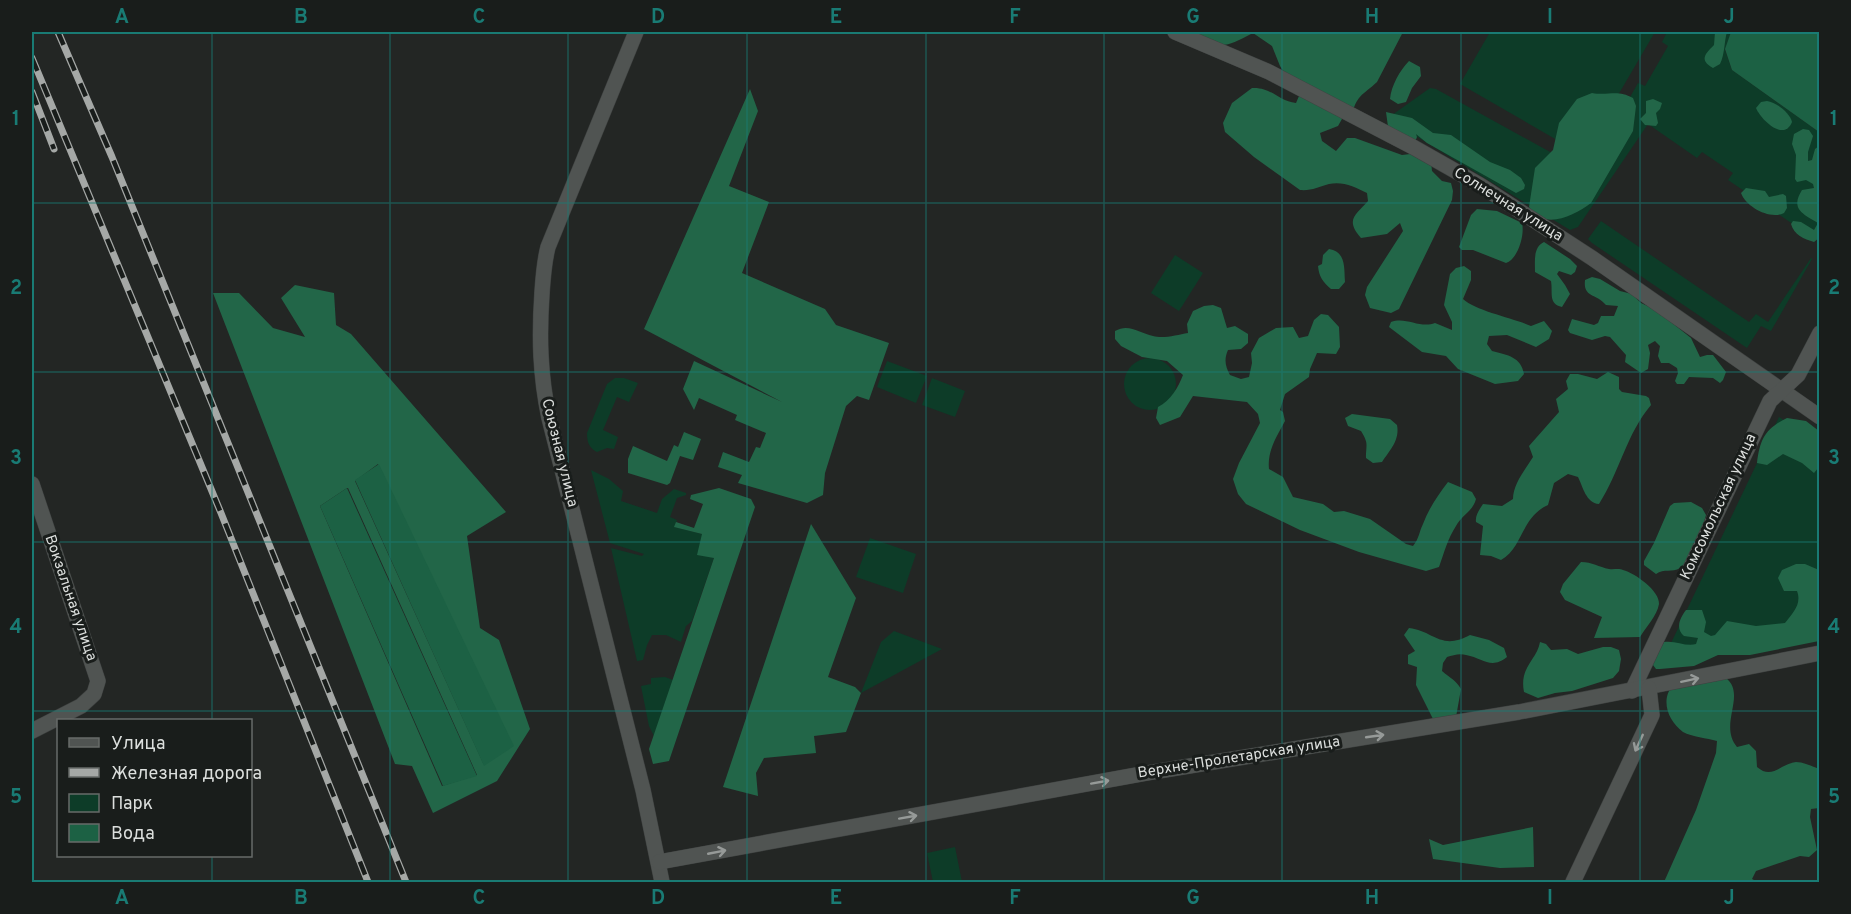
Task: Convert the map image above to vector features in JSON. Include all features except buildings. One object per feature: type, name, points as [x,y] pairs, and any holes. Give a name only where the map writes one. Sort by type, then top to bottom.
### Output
[{"type":"street","name":"Союзная улица","points":[[636,32],[548,247],[544,263],[540,364],[552,427],[645,799],[662,882]]},
{"type":"street","name":"Солнечная улица","points":[[1175,32],[1269,72],[1413,147],[1480,185],[1601,265],[1820,417]]},
{"type":"street","name":"Комсомольская улица","points":[[1632,691],[1770,401],[1798,375],[1820,333]]},
{"type":"street","name":"Вокзальная улица","points":[[32,484],[98,681],[94,694],[81,706],[32,732]]},
{"type":"street","name":"Верхне-Пролетарская улица","points":[[659,862],[1147,773],[1304,749],[1649,688],[1820,653]]},
{"type":"street","points":[[1573,882],[1653,715],[1649,688]]},
{"type":"street","points":[[32,732],[57,727]]},
{"type":"green space","points":[[1490,32],[1655,32],[1583,155],[1460,84]]},
{"type":"green space","points":[[1667,32],[1731,32],[1725,50],[1732,70],[1819,132],[1819,239],[1815,239],[1728,180],[1733,173],[1702,152],[1697,158],[1648,124],[1578,227],[1570,230],[1393,122],[1392,115],[1430,88],[1436,89],[1570,163],[1596,157],[1638,83],[1645,86],[1668,46],[1662,42]]},
{"type":"green space","points":[[1601,221],[1749,322],[1756,314],[1768,322],[1812,259],[1771,331],[1761,326],[1747,348],[1592,243],[1588,239]]},
{"type":"green space","points":[[1175,255],[1203,273],[1179,311],[1151,293]]},
{"type":"green space","points":[[1145,358],[1155,358],[1169,365],[1176,384],[1169,403],[1155,410],[1145,410],[1135,406],[1128,399],[1124,389],[1124,379],[1128,369],[1135,362]]},
{"type":"green space","points":[[887,361],[927,376],[916,403],[877,387]]},
{"type":"green space","points":[[615,378],[624,378],[638,383],[629,402],[617,397],[603,430],[618,437],[614,449],[607,448],[597,452],[589,444],[587,433],[607,384]]},
{"type":"green space","points":[[932,378],[965,391],[955,417],[922,405]]},
{"type":"green space","points":[[1779,417],[1819,443],[1819,629],[1661,664]]},
{"type":"green space","points":[[591,470],[609,479],[623,491],[621,501],[657,513],[662,499],[674,489],[686,493],[677,498],[670,517],[677,520],[675,527],[702,534],[714,558],[692,621],[686,626],[681,642],[666,635],[652,635],[643,660],[637,661],[611,548],[642,556],[644,554],[610,543]]},
{"type":"green space","points":[[870,538],[916,554],[903,593],[856,577]]},
{"type":"green space","points":[[894,631],[942,649],[861,693],[881,642]]},
{"type":"green space","points":[[665,677],[673,680],[654,736],[649,726],[641,686],[651,684],[651,678]]},
{"type":"green space","points":[[955,847],[962,882],[933,882],[927,853]]},
{"type":"shaded area","points":[[1191,32],[1403,32],[1377,82],[1358,100],[1352,117],[1342,119],[1338,126],[1320,133],[1322,141],[1336,151],[1347,138],[1355,138],[1402,155],[1419,153],[1431,161],[1432,171],[1442,181],[1451,183],[1452,200],[1399,309],[1391,313],[1370,308],[1365,295],[1367,287],[1403,231],[1400,223],[1387,234],[1361,238],[1353,226],[1353,221],[1356,213],[1368,201],[1367,193],[1339,183],[1300,190],[1254,157],[1225,132],[1223,123],[1232,103],[1252,88],[1265,90],[1284,100],[1296,103],[1299,96],[1280,66],[1272,46],[1253,33],[1221,45]]},
{"type":"shaded area","points":[[1715,32],[1727,32],[1722,60],[1713,68],[1706,62],[1705,57],[1714,45]]},
{"type":"shaded area","points":[[1409,61],[1420,67],[1421,76],[1406,102],[1398,104],[1390,99],[1392,89],[1396,78]]},
{"type":"shaded area","points":[[750,89],[758,111],[729,186],[769,202],[742,273],[825,309],[836,325],[889,343],[869,400],[857,396],[846,406],[825,473],[823,495],[807,503],[738,483],[742,475],[718,467],[723,452],[749,462],[756,447],[760,448],[766,433],[735,420],[737,415],[699,398],[694,410],[683,389],[694,361],[782,402],[644,329]]},
{"type":"shaded area","points":[[1592,93],[1617,93],[1633,98],[1636,106],[1633,131],[1591,203],[1559,219],[1542,218],[1529,207],[1535,168],[1553,150],[1559,123],[1577,99]]},
{"type":"shaded area","points":[[1653,99],[1662,103],[1656,113],[1658,123],[1656,126],[1645,125],[1640,119],[1646,113],[1646,101]]},
{"type":"shaded area","points":[[1767,101],[1789,115],[1792,122],[1788,128],[1778,130],[1767,123],[1759,113],[1756,108],[1761,102]]},
{"type":"shaded area","points":[[1386,112],[1412,118],[1433,133],[1451,135],[1490,162],[1510,170],[1521,178],[1525,185],[1524,189],[1516,193],[1427,143],[1416,134],[1413,147],[1389,134]]},
{"type":"shaded area","points":[[1803,129],[1809,130],[1813,136],[1808,161],[1812,160],[1815,149],[1819,146],[1819,238],[1814,242],[1797,234],[1791,224],[1793,221],[1801,222],[1814,230],[1818,223],[1803,214],[1797,202],[1802,190],[1814,188],[1813,184],[1806,180],[1797,182],[1795,179],[1796,155],[1792,144],[1794,134]]},
{"type":"shaded area","points":[[1746,188],[1765,191],[1769,197],[1783,194],[1786,196],[1787,208],[1784,213],[1778,215],[1759,211],[1748,203],[1741,193]]},
{"type":"shaded area","points":[[1477,209],[1497,211],[1522,223],[1520,246],[1510,261],[1506,263],[1473,250],[1462,250],[1459,247],[1471,215]]},
{"type":"shaded area","points":[[1544,242],[1577,266],[1571,275],[1559,271],[1557,274],[1570,294],[1562,307],[1553,301],[1551,281],[1535,272],[1536,251]]},
{"type":"shaded area","points":[[1329,249],[1339,253],[1343,261],[1345,282],[1339,289],[1331,289],[1319,273],[1318,266],[1322,264],[1323,255]]},
{"type":"shaded area","points":[[1464,266],[1471,271],[1471,280],[1463,299],[1485,311],[1531,326],[1544,321],[1552,331],[1549,339],[1536,347],[1507,335],[1489,336],[1487,344],[1492,351],[1517,360],[1520,364],[1524,374],[1518,381],[1495,384],[1458,369],[1446,356],[1422,352],[1389,327],[1391,322],[1402,320],[1424,325],[1435,323],[1452,330],[1452,322],[1444,305],[1450,274],[1456,268]]},
{"type":"shaded area","points":[[1592,277],[1620,291],[1632,294],[1641,303],[1656,310],[1691,338],[1700,357],[1713,355],[1726,372],[1723,380],[1720,383],[1713,378],[1689,377],[1684,384],[1677,384],[1675,381],[1677,368],[1669,363],[1661,363],[1658,356],[1660,346],[1655,341],[1648,345],[1650,353],[1648,369],[1641,373],[1625,362],[1626,355],[1610,337],[1605,336],[1592,340],[1570,333],[1568,330],[1572,319],[1594,325],[1598,323],[1601,316],[1614,316],[1618,306],[1606,305],[1588,293],[1585,280]]},
{"type":"shaded area","points":[[295,285],[334,293],[336,325],[351,334],[506,512],[467,536],[480,628],[499,640],[530,729],[497,781],[433,813],[412,766],[395,764],[213,293],[239,293],[273,328],[305,337],[281,298]],"holes":[[[378,464],[484,765],[355,481]],[[348,488],[477,775],[442,786],[320,506]]]},
{"type":"shaded area","points":[[1213,305],[1221,308],[1227,328],[1235,326],[1248,334],[1248,343],[1241,349],[1228,350],[1226,356],[1226,366],[1230,375],[1241,379],[1249,377],[1252,363],[1251,353],[1259,338],[1276,328],[1293,327],[1299,338],[1308,336],[1314,320],[1321,314],[1328,315],[1339,327],[1340,347],[1336,354],[1317,353],[1309,377],[1285,394],[1280,410],[1283,412],[1285,421],[1271,450],[1269,469],[1283,477],[1293,497],[1323,504],[1334,512],[1344,511],[1370,519],[1406,544],[1413,546],[1431,507],[1448,482],[1472,492],[1476,499],[1475,503],[1458,522],[1439,567],[1426,571],[1359,552],[1300,530],[1246,504],[1238,494],[1233,479],[1260,423],[1258,414],[1247,402],[1193,396],[1180,417],[1160,425],[1156,418],[1158,407],[1174,393],[1183,375],[1167,361],[1142,357],[1121,346],[1115,339],[1115,331],[1129,328],[1157,337],[1188,333],[1187,324],[1193,311]]},
{"type":"shaded area","points":[[1608,372],[1619,377],[1619,389],[1622,392],[1646,396],[1651,405],[1629,440],[1599,504],[1588,498],[1578,477],[1568,474],[1554,483],[1548,505],[1532,517],[1508,555],[1501,560],[1480,555],[1483,526],[1476,522],[1478,513],[1483,504],[1502,506],[1513,499],[1517,483],[1533,457],[1529,446],[1559,412],[1556,399],[1568,389],[1566,381],[1570,374],[1597,379]]},
{"type":"shaded area","points":[[1352,414],[1390,419],[1397,425],[1396,440],[1382,462],[1373,463],[1366,458],[1364,435],[1361,431],[1348,426],[1345,418]]},
{"type":"shaded area","points":[[1787,418],[1806,421],[1819,431],[1819,467],[1814,473],[1802,463],[1783,454],[1767,465],[1757,463],[1765,436],[1773,426]]},
{"type":"shaded area","points":[[684,432],[701,439],[693,460],[680,456],[670,483],[667,485],[628,473],[628,459],[633,446],[667,461],[674,445],[678,447]]},
{"type":"shaded area","points":[[719,488],[751,499],[755,507],[669,761],[653,764],[649,749],[714,558],[697,555],[702,534],[674,527],[676,522],[694,528],[703,504],[690,499],[691,495]]},
{"type":"shaded area","points":[[1691,502],[1702,508],[1706,515],[1692,552],[1680,568],[1656,574],[1644,565],[1644,561],[1670,506],[1674,503]]},
{"type":"shaded area","points":[[811,524],[856,598],[828,677],[855,687],[861,693],[846,732],[814,736],[816,753],[764,758],[756,773],[758,796],[723,787]]},
{"type":"shaded area","points":[[1581,562],[1609,569],[1620,569],[1640,579],[1651,588],[1659,604],[1654,617],[1640,637],[1594,638],[1602,617],[1565,600],[1560,592],[1563,584]]},
{"type":"shaded area","points":[[1796,564],[1805,564],[1819,570],[1819,641],[1750,655],[1718,655],[1694,666],[1656,669],[1653,665],[1664,642],[1696,644],[1698,638],[1684,636],[1680,630],[1680,620],[1686,610],[1702,610],[1706,622],[1704,632],[1711,636],[1715,635],[1727,621],[1756,626],[1785,623],[1796,608],[1798,596],[1797,591],[1784,591],[1778,578],[1782,570]]},
{"type":"shaded area","points":[[1409,628],[1445,641],[1470,635],[1489,640],[1504,648],[1507,657],[1491,663],[1464,654],[1447,657],[1442,671],[1461,689],[1456,717],[1433,719],[1416,685],[1417,667],[1408,664],[1408,655],[1415,651],[1404,635]]},
{"type":"shaded area","points":[[1540,642],[1546,644],[1551,650],[1567,649],[1578,654],[1611,647],[1619,650],[1621,659],[1619,671],[1613,678],[1572,691],[1538,698],[1524,692],[1523,683],[1526,670]]},
{"type":"shaded area","points":[[1726,678],[1732,685],[1734,693],[1730,729],[1732,738],[1737,747],[1749,744],[1756,751],[1757,767],[1762,771],[1772,772],[1796,762],[1819,769],[1819,808],[1811,809],[1810,817],[1817,850],[1809,857],[1800,856],[1756,871],[1752,879],[1758,882],[1664,882],[1696,810],[1716,753],[1717,741],[1683,732],[1670,716],[1666,704],[1667,697],[1673,685]]},
{"type":"shaded area","points":[[1533,827],[1534,867],[1500,868],[1433,859],[1429,839],[1443,845]]},
{"type":"water","points":[[1731,32],[1819,32],[1819,132],[1732,70],[1725,49]]},
{"type":"water","points":[[379,464],[514,746],[484,766],[355,480]]},
{"type":"water","points":[[347,488],[477,776],[443,786],[320,506]]},
{"type":"railway","points":[[58,32],[112,157],[406,882]]},
{"type":"railway","points":[[32,58],[221,513],[368,882]]},
{"type":"railway","points":[[32,92],[54,149]]}]
